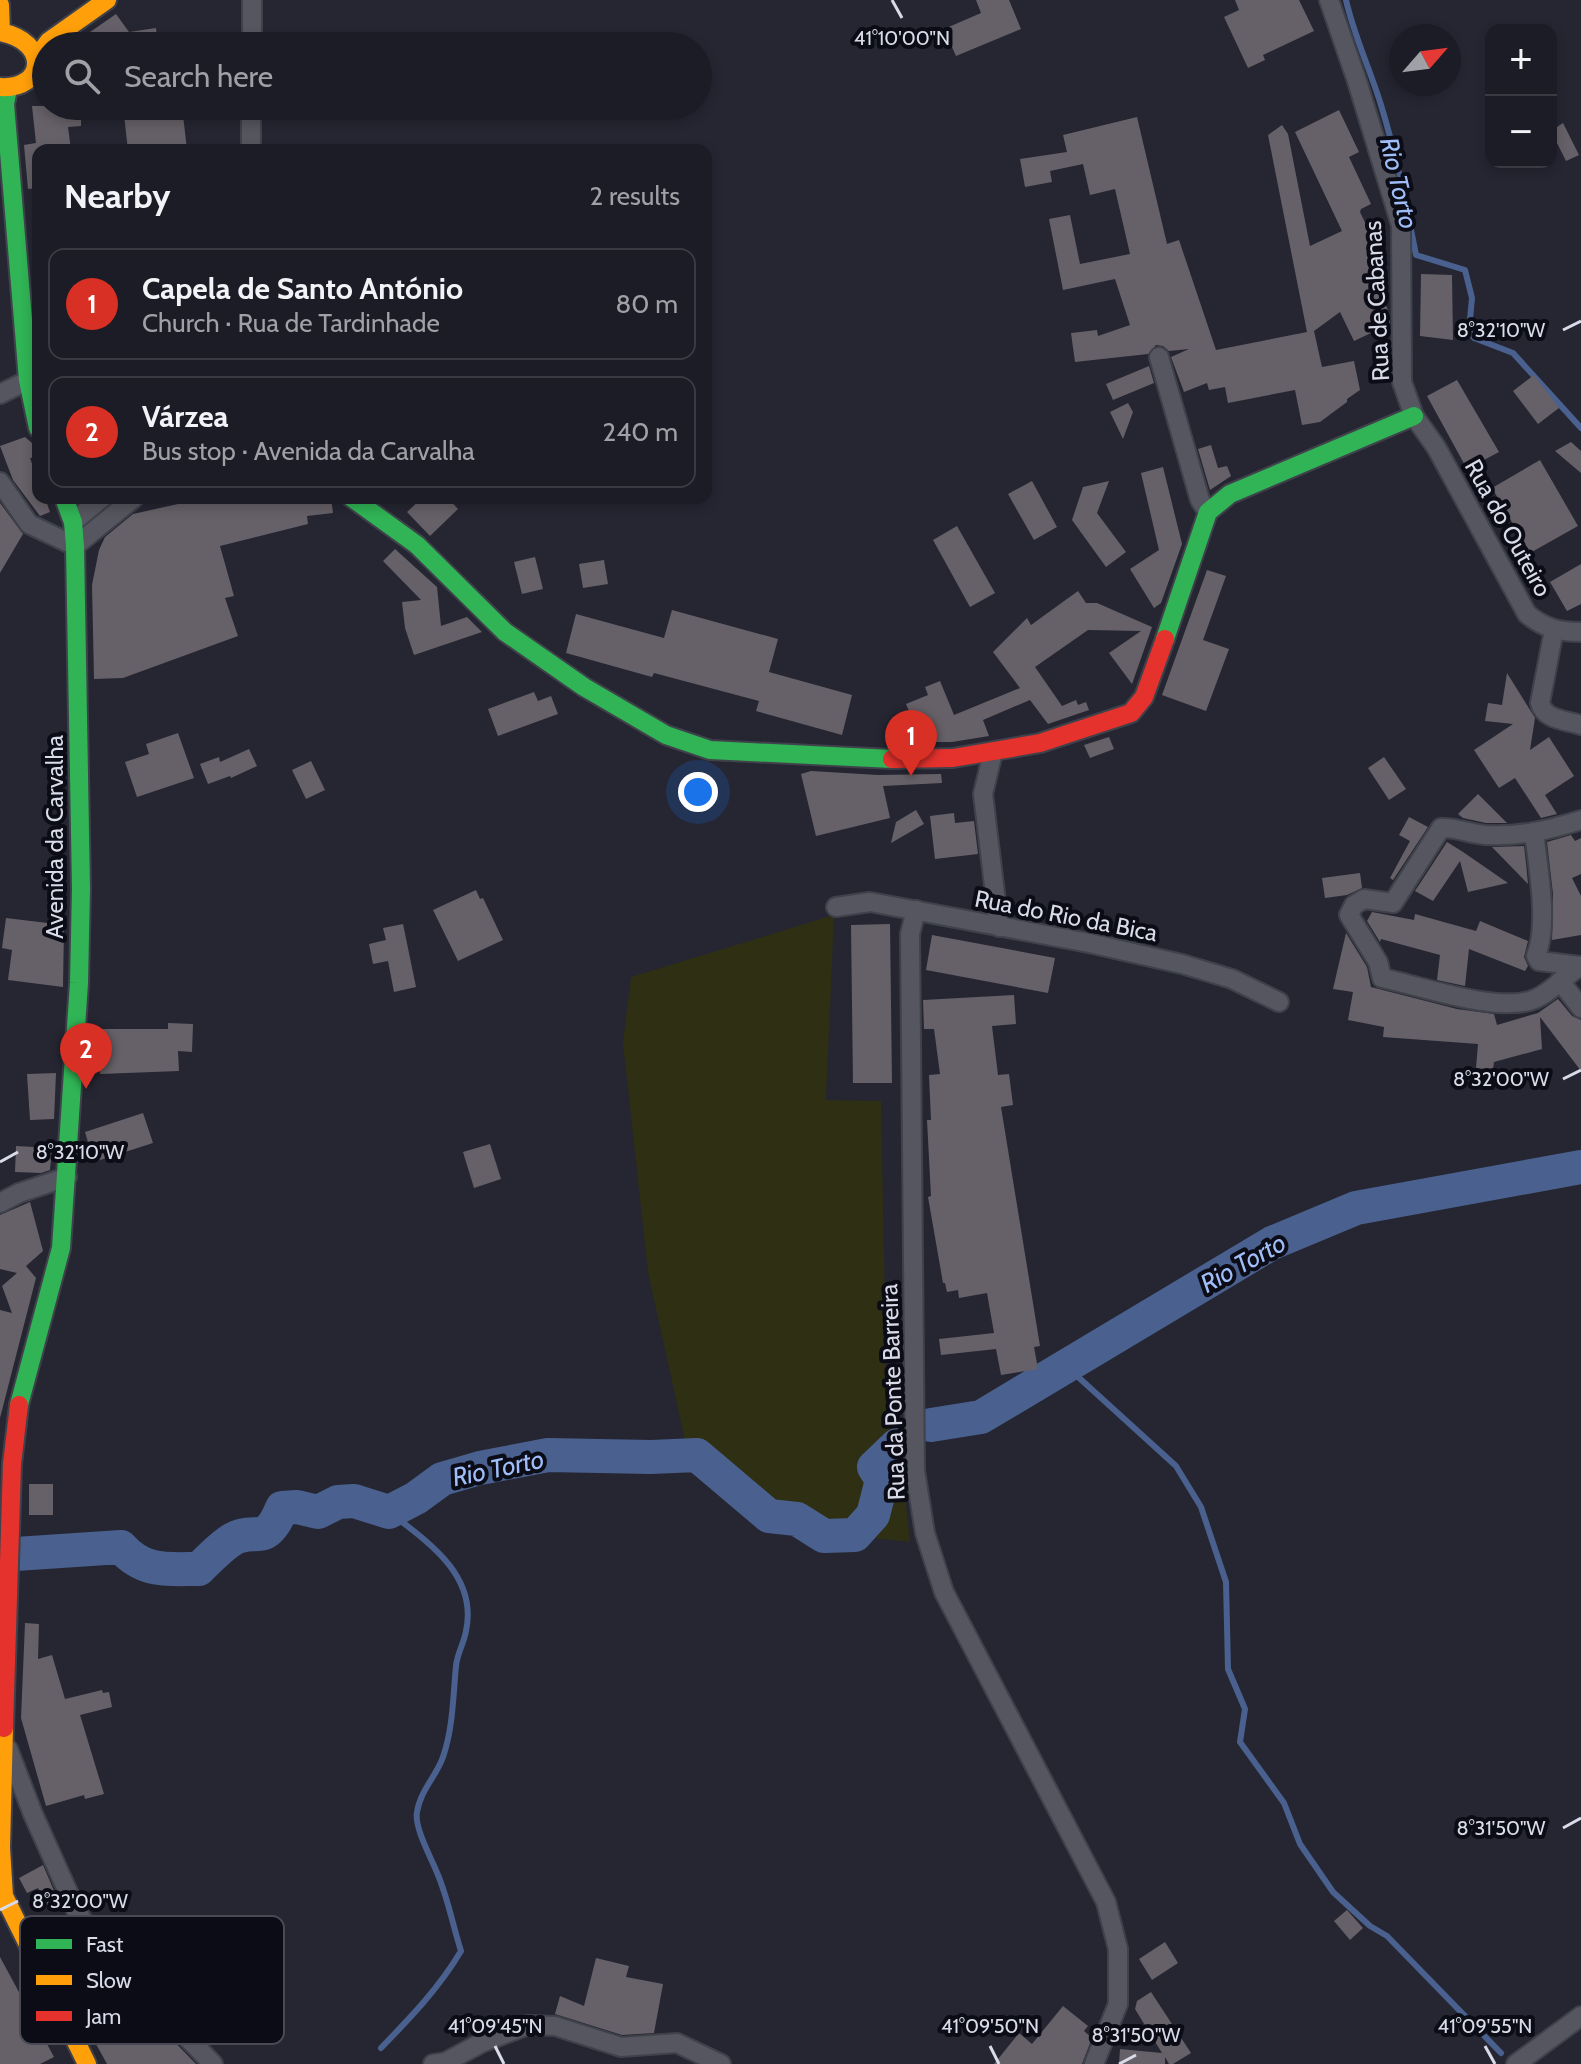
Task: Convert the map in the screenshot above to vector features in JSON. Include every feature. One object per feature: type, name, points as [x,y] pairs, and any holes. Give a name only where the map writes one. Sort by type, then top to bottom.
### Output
[{"type":"street","points":[[6,32],[30,32],[81,0]]},
{"type":"street","points":[[62,32],[107,0]]},
{"type":"street","points":[[252,0],[252,32]]},
{"type":"street","name":"Rua de Cabanas","points":[[1329,0],[1401,225],[1402,382],[1414,416]]},
{"type":"street","points":[[0,5],[6,32]]},
{"type":"street","points":[[6,32],[30,42],[32,47]]},
{"type":"street","points":[[32,75],[21,86],[4,88],[32,368]]},
{"type":"street","points":[[251,120],[251,144]]},
{"type":"street","points":[[1159,357],[1200,500],[1208,512]]},
{"type":"street","points":[[0,394],[32,378]]},
{"type":"street","points":[[360,504],[417,545],[505,632],[584,687],[666,735],[710,750],[879,759],[953,758],[1040,743],[1131,713],[1144,697],[1208,512],[1230,494],[1414,416]]},
{"type":"street","name":"Rua do Outeiro","points":[[1414,416],[1436,447],[1527,614],[1541,626],[1581,632]]},
{"type":"street","points":[[0,482],[29,524],[75,546],[127,504]]},
{"type":"street","name":"Avenida da Carvalha","points":[[20,1931],[4,1896],[1,1848],[3,1667],[12,1464],[20,1397],[61,1248],[79,983],[81,904],[75,546],[73,522],[66,504]]},
{"type":"street","points":[[73,522],[95,504]]},
{"type":"street","points":[[1554,630],[1540,703],[1542,711],[1581,725]]},
{"type":"street","points":[[993,752],[983,794],[999,927]]},
{"type":"street","points":[[1581,820],[1505,836],[1441,828],[1393,903],[1364,899],[1354,905],[1349,915],[1378,962],[1382,978],[1476,1000],[1520,1004],[1539,998],[1581,966]]},
{"type":"street","points":[[1534,832],[1543,896],[1541,945],[1536,956],[1539,961],[1581,966]]},
{"type":"street","name":"Rua do Rio da Bica","points":[[836,907],[870,902],[1182,964],[1232,979],[1279,1002]]},
{"type":"street","name":"Rua da Ponte Barreira","points":[[916,910],[910,934],[915,1471],[925,1533],[944,1592],[1106,1902],[1118,1949],[1118,2004],[1094,2064]]},
{"type":"street","points":[[1560,981],[1581,1008]]},
{"type":"street","points":[[0,1203],[19,1193],[67,1177]]},
{"type":"street","points":[[3,1735],[33,1814],[80,1916]]},
{"type":"street","points":[[1516,2064],[1581,2016]]},
{"type":"street","points":[[433,2064],[446,2062],[481,2043],[528,2025],[555,2026],[621,2047],[677,2043],[721,2064]]},
{"type":"street","name":"Avenida da Carvalha","points":[[77,2044],[87,2064]]},
{"type":"street","points":[[194,2044],[213,2064]]},
{"type":"shaded area","points":[[834,915],[826,1100],[881,1101],[887,1408],[896,1412],[910,1542],[846,1535],[724,1481],[694,1445],[686,1445],[648,1272],[623,1043],[631,977]]},
{"type":"building","points":[[976,0],[1009,0],[1021,29],[956,56],[944,29],[981,13]]},
{"type":"building","points":[[1235,0],[1299,0],[1314,31],[1263,55],[1265,60],[1248,68],[1224,17],[1239,10]]},
{"type":"building","points":[[116,14],[129,32],[90,32]]},
{"type":"building","points":[[156,28],[156,32],[129,32]]},
{"type":"building","points":[[1339,110],[1359,152],[1349,157],[1371,204],[1360,212],[1384,262],[1368,269],[1390,314],[1390,324],[1354,341],[1340,312],[1314,331],[1322,367],[1354,361],[1360,390],[1320,422],[1302,425],[1295,390],[1228,403],[1225,387],[1209,390],[1207,383],[1184,392],[1171,357],[1189,349],[1169,351],[1156,345],[1148,354],[1075,362],[1071,333],[1097,330],[1098,336],[1130,325],[1115,279],[1063,290],[1049,219],[1070,215],[1080,264],[1130,254],[1115,189],[1090,195],[1083,164],[1050,171],[1052,182],[1025,187],[1020,159],[1067,152],[1063,135],[1137,117],[1167,244],[1179,240],[1216,350],[1307,332],[1268,135],[1282,125],[1288,134],[1310,246],[1342,231],[1295,132]]},
{"type":"building","points":[[34,120],[81,120],[81,126],[68,127],[70,144],[32,144],[32,189],[28,189],[24,145],[36,143]]},
{"type":"building","points":[[125,120],[184,120],[186,144],[127,144]]},
{"type":"building","points":[[1563,123],[1579,155],[1566,161],[1557,143],[1557,127]]},
{"type":"building","points":[[1421,274],[1452,275],[1453,340],[1420,336]]},
{"type":"building","points":[[1149,366],[1154,383],[1113,400],[1106,384]]},
{"type":"building","points":[[1534,375],[1559,408],[1538,424],[1513,391]]},
{"type":"building","points":[[1457,380],[1499,452],[1467,469],[1427,396]]},
{"type":"building","points":[[1128,403],[1133,412],[1123,439],[1110,412]]},
{"type":"building","points":[[25,437],[32,443],[32,504],[47,504],[50,512],[40,516],[13,480],[0,446]]},
{"type":"building","points":[[1571,442],[1581,451],[1581,473],[1555,451]]},
{"type":"building","points":[[1211,445],[1218,468],[1227,466],[1231,476],[1210,490],[1198,449]]},
{"type":"building","points":[[1540,460],[1578,526],[1530,553],[1492,488]]},
{"type":"building","points":[[1163,467],[1182,544],[1161,603],[1154,608],[1130,569],[1159,550],[1141,473]]},
{"type":"building","points":[[1032,481],[1057,527],[1034,540],[1008,494]]},
{"type":"building","points":[[1109,481],[1097,513],[1126,552],[1106,567],[1072,520],[1083,487]]},
{"type":"building","points":[[0,503],[23,534],[0,573]]},
{"type":"building","points":[[178,504],[332,504],[333,513],[307,516],[308,524],[220,546],[234,596],[225,598],[238,636],[123,678],[94,679],[92,585],[99,550],[105,537],[133,514]]},
{"type":"building","points":[[416,504],[453,504],[458,509],[430,536],[407,512]]},
{"type":"building","points":[[957,526],[995,593],[970,607],[933,540]]},
{"type":"building","points":[[395,549],[437,587],[441,626],[467,617],[482,632],[414,655],[405,628],[402,602],[421,600],[383,561]]},
{"type":"building","points":[[535,557],[543,589],[522,594],[514,562]]},
{"type":"building","points":[[604,560],[608,584],[583,588],[579,564]]},
{"type":"building","points":[[1581,564],[1581,604],[1567,611],[1550,582]]},
{"type":"building","points":[[1207,570],[1226,576],[1203,640],[1229,649],[1206,711],[1162,695]]},
{"type":"building","points":[[1078,591],[1086,603],[1097,603],[1152,627],[1132,684],[1109,653],[1141,631],[1088,630],[1035,667],[1062,706],[1076,700],[1078,705],[1086,702],[1089,710],[1048,724],[1030,700],[983,720],[989,736],[952,742],[922,742],[906,704],[928,695],[925,687],[940,681],[954,715],[1020,688],[993,652],[1027,618],[1031,625]]},
{"type":"building","points":[[672,610],[778,639],[769,672],[852,695],[842,735],[756,711],[759,701],[654,673],[652,677],[566,653],[576,614],[664,638]]},
{"type":"building","points":[[1507,673],[1535,718],[1530,750],[1549,737],[1574,776],[1545,795],[1557,814],[1541,818],[1515,778],[1499,788],[1474,750],[1513,724],[1485,721],[1488,703],[1502,705]]},
{"type":"building","points":[[534,692],[538,701],[551,696],[558,714],[498,736],[488,709]]},
{"type":"building","points":[[178,733],[194,778],[137,797],[125,762],[149,754],[146,744]]},
{"type":"building","points":[[1109,737],[1114,749],[1090,758],[1084,745]]},
{"type":"building","points":[[249,749],[257,766],[208,784],[200,764],[219,757],[220,762]]},
{"type":"building","points":[[1384,757],[1406,789],[1389,800],[1368,768]]},
{"type":"building","points":[[311,761],[325,790],[306,799],[292,770]]},
{"type":"building","points":[[811,771],[878,775],[941,774],[942,783],[883,786],[890,818],[816,836],[801,774]]},
{"type":"building","points":[[1478,794],[1507,823],[1486,823],[1458,814]]},
{"type":"building","points":[[916,810],[924,824],[891,843],[896,822]]},
{"type":"building","points":[[954,813],[955,823],[974,821],[978,854],[935,859],[930,816]]},
{"type":"building","points":[[1409,817],[1428,827],[1393,880],[1390,878],[1410,841],[1399,835]]},
{"type":"building","points":[[1571,835],[1575,841],[1581,838],[1581,874],[1572,878],[1581,896],[1581,935],[1552,940],[1553,894],[1547,842]]},
{"type":"building","points":[[1447,842],[1508,883],[1468,892],[1460,861],[1433,901],[1415,891]]},
{"type":"building","points":[[1524,846],[1526,863],[1528,884],[1492,847]]},
{"type":"building","points":[[1360,873],[1362,888],[1347,895],[1325,898],[1322,878]]},
{"type":"building","points":[[476,890],[503,940],[458,961],[433,910]]},
{"type":"building","points":[[1372,912],[1414,920],[1415,914],[1476,931],[1480,921],[1528,941],[1524,957],[1528,966],[1525,971],[1469,949],[1465,986],[1437,980],[1440,955],[1381,939],[1380,942],[1367,921]]},
{"type":"building","points":[[6,918],[64,925],[63,987],[8,980],[12,950],[2,948]]},
{"type":"building","points":[[403,924],[416,987],[394,992],[388,961],[373,964],[369,944],[386,940],[383,928]]},
{"type":"building","points":[[890,924],[892,1083],[853,1083],[851,925]]},
{"type":"building","points":[[1346,933],[1367,967],[1371,987],[1457,1009],[1494,1014],[1497,1025],[1538,1013],[1558,999],[1572,1016],[1581,1020],[1581,1071],[1540,1017],[1542,1049],[1494,1062],[1493,1070],[1476,1068],[1478,1044],[1383,1037],[1384,1027],[1348,1020],[1353,992],[1333,989]]},
{"type":"building","points":[[932,935],[1055,958],[1048,993],[926,970]]},
{"type":"building","points":[[1014,995],[1016,1024],[992,1026],[998,1075],[1009,1074],[1013,1105],[1001,1107],[1040,1346],[1034,1347],[1038,1369],[1001,1375],[996,1349],[941,1355],[939,1339],[994,1333],[987,1293],[959,1298],[958,1290],[947,1292],[943,1283],[928,1197],[931,1196],[927,1120],[931,1120],[929,1075],[940,1074],[934,1029],[924,1029],[923,1000]]},
{"type":"building","points":[[168,1023],[193,1024],[192,1052],[178,1051],[179,1071],[100,1074],[100,1029],[168,1029]]},
{"type":"building","points":[[56,1073],[54,1119],[30,1120],[27,1074]]},
{"type":"building","points":[[143,1113],[153,1143],[94,1162],[85,1132]]},
{"type":"building","points":[[490,1144],[501,1179],[474,1188],[463,1152]]},
{"type":"building","points":[[16,1146],[52,1148],[50,1170],[41,1173],[15,1172]]},
{"type":"building","points":[[30,1202],[43,1251],[26,1266],[36,1278],[0,1418],[0,1310],[12,1313],[2,1286],[17,1273],[0,1269],[0,1215]]},
{"type":"building","points":[[29,1484],[53,1484],[53,1515],[29,1515]]},
{"type":"building","points":[[25,1623],[39,1624],[38,1659],[52,1655],[65,1699],[102,1690],[103,1693],[109,1692],[112,1707],[80,1715],[104,1794],[85,1799],[84,1795],[46,1806],[21,1718]]},
{"type":"building","points":[[43,1865],[58,1900],[47,1906],[38,1888],[27,1893],[19,1878]]},
{"type":"building","points":[[1347,1910],[1363,1928],[1350,1940],[1334,1921]]},
{"type":"building","points":[[1165,1942],[1178,1963],[1152,1980],[1139,1959]]},
{"type":"building","points":[[0,1957],[20,1994],[20,2044],[47,2044],[54,2057],[40,2064],[0,2064]]},
{"type":"building","points":[[596,1958],[629,1966],[626,1977],[663,1984],[654,2033],[622,2035],[555,2014],[560,1996],[584,2006]]},
{"type":"building","points":[[1151,1992],[1191,2053],[1173,2064],[1169,2064],[1165,2057],[1165,2064],[1119,2064],[1120,2049],[1162,2053],[1135,2009],[1137,2001]]},
{"type":"building","points":[[1063,2006],[1088,2026],[1084,2031],[1092,2038],[1082,2064],[994,2064],[1019,2033],[1032,2044]]},
{"type":"building","points":[[96,2044],[177,2044],[196,2064],[107,2064]]},
{"type":"waterway","name":"Rio Torto","points":[[1346,0],[1386,123],[1416,255],[1465,270],[1472,298],[1469,330],[1474,338],[1513,353],[1581,428]]},
{"type":"waterway","name":"Rio Torto","points":[[931,1425],[981,1417],[1272,1243],[1356,1208],[1581,1167]]},
{"type":"waterway","points":[[1066,1366],[1176,1466],[1201,1507],[1226,1582],[1228,1669],[1245,1709],[1240,1742],[1284,1803],[1300,1844],[1333,1892],[1370,1926],[1387,1936],[1501,2053]]},
{"type":"waterway","name":"Rio Torto","points":[[0,1555],[121,1547],[138,1561],[157,1568],[199,1569],[233,1539],[265,1532],[276,1521],[282,1508],[297,1507],[318,1512],[338,1502],[354,1501],[389,1512],[442,1479],[548,1455],[697,1455],[769,1516],[797,1519],[824,1536],[855,1535],[873,1515],[882,1480],[874,1467],[897,1445]]},
{"type":"waterway","points":[[381,2048],[434,1990],[461,1951],[445,1893],[421,1835],[417,1812],[446,1746],[457,1662],[468,1611],[465,1593],[447,1562],[389,1512]]},
{"type":"traffic: fast","points":[[8,89],[5,104],[32,399]]},
{"type":"traffic: fast","points":[[1165,639],[1208,512],[1230,494],[1414,416]]},
{"type":"traffic: fast","points":[[19,1405],[61,1248],[79,983],[81,889],[75,546],[73,522],[66,504]]},
{"type":"traffic: fast","points":[[360,504],[417,545],[505,632],[584,687],[666,735],[710,750],[892,759]]},
{"type":"traffic: slow","points":[[62,32],[107,0]]},
{"type":"traffic: slow","points":[[0,5],[1,32]]},
{"type":"traffic: slow","points":[[0,32],[16,37],[32,51]]},
{"type":"traffic: slow","points":[[0,87],[15,86],[32,74]]},
{"type":"traffic: slow","points":[[4,1728],[1,1848],[4,1896],[20,1928]]},
{"type":"traffic: slow","points":[[77,2044],[87,2064]]},
{"type":"traffic: jam","points":[[892,759],[953,758],[1040,743],[1131,713],[1144,697],[1165,639]]},
{"type":"traffic: jam","points":[[4,1728],[12,1464],[19,1405]]},
{"type":"place","name":"Capela de Santo António","points":[[911,776]]},
{"type":"place","name":"Várzea","points":[[86,1089]]}]
